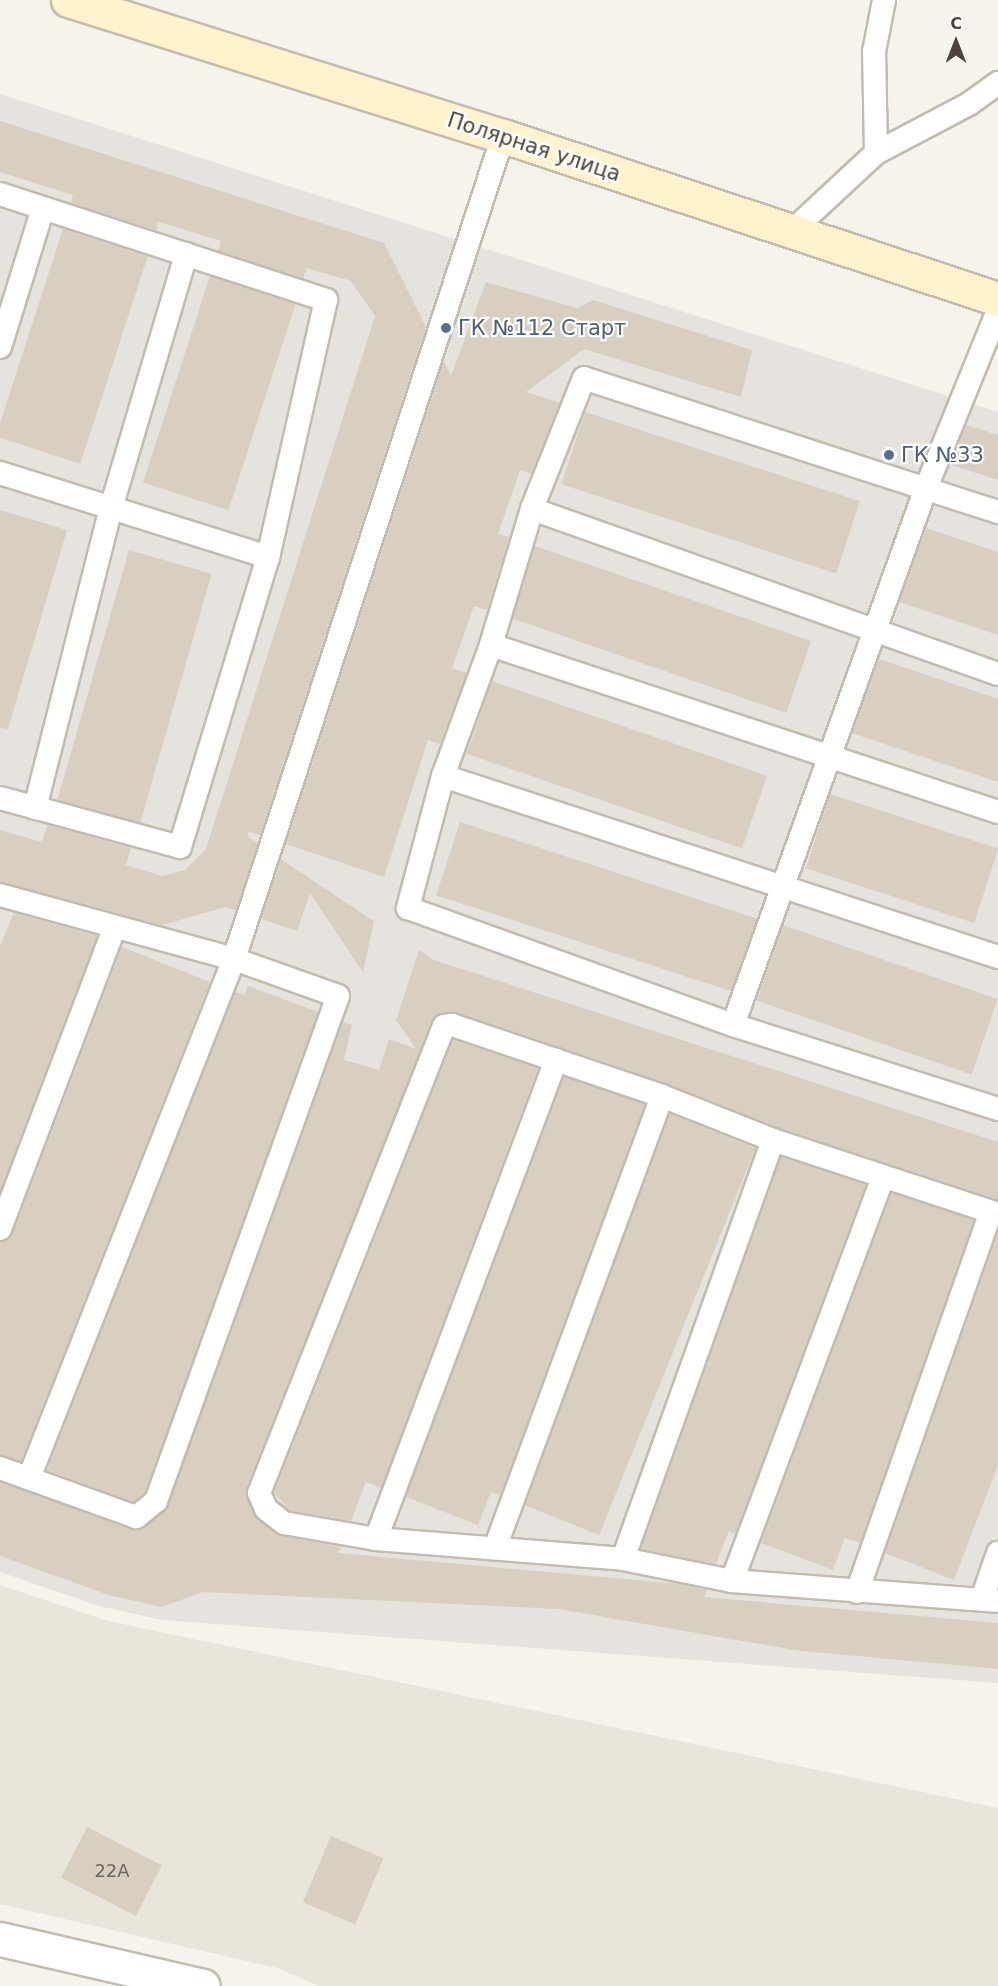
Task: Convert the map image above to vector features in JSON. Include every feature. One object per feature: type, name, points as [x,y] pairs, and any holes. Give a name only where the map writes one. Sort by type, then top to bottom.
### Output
[{"type":"main road","name":"Полярная улица","points":[[68,0],[503,136],[998,299]]},
{"type":"street","points":[[0,1939],[203,1986]]},
{"type":"lane","points":[[876,153],[874,52],[884,0]]},
{"type":"lane","points":[[792,231],[876,153],[969,104],[998,83]]},
{"type":"lane","points":[[29,1478],[234,959],[503,136]]},
{"type":"lane","points":[[0,194],[326,300],[268,557],[180,847],[0,798]]},
{"type":"lane","points":[[0,347],[43,208]]},
{"type":"lane","points":[[35,808],[111,508],[186,254]]},
{"type":"lane","points":[[733,1026],[926,488],[998,311]]},
{"type":"lane","points":[[998,512],[584,378],[532,509],[491,645],[442,776],[408,908],[733,1026],[998,1109]]},
{"type":"lane","points":[[0,473],[268,557]]},
{"type":"lane","points":[[532,509],[998,674]]},
{"type":"lane","points":[[491,645],[998,812]]},
{"type":"lane","points":[[442,776],[998,957]]},
{"type":"lane","points":[[0,1467],[136,1517],[156,1501],[338,996],[234,959],[1,897]]},
{"type":"lane","points":[[0,1229],[115,927]]},
{"type":"lane","points":[[857,1592],[994,1213],[773,1140],[662,1096],[452,1025],[444,1026],[259,1493],[266,1509],[284,1524],[376,1539],[623,1559],[732,1581],[857,1592],[990,1600],[998,1553]]},
{"type":"lane","points":[[376,1539],[556,1060]]},
{"type":"lane","points":[[495,1548],[662,1096]]},
{"type":"lane","points":[[623,1559],[773,1140]]},
{"type":"lane","points":[[732,1581],[883,1177]]},
{"type":"shaded area","points":[[0,94],[998,412],[998,1683],[162,1620],[99,1606],[0,1572]]},
{"type":"shaded area","points":[[0,1585],[108,1621],[998,1808],[998,1986],[319,1986],[277,1968],[0,1904]]},
{"type":"building","points":[[0,121],[384,243],[426,327],[260,835],[249,832],[247,836],[258,843],[236,910],[225,907],[162,925],[0,882],[0,830],[42,842],[47,825],[131,848],[126,865],[162,876],[185,870],[206,849],[375,316],[351,281],[307,268],[303,278],[218,251],[221,241],[159,222],[156,230],[71,203],[73,195],[0,172]]},
{"type":"building","points":[[63,229],[148,257],[80,464],[0,438],[0,423]]},
{"type":"building","points":[[210,276],[296,304],[229,510],[143,482]]},
{"type":"building","points":[[486,282],[577,308],[593,300],[752,350],[741,397],[584,349],[526,392],[560,403],[531,474],[520,470],[498,534],[509,537],[487,610],[474,606],[452,668],[467,673],[440,744],[428,740],[384,877],[286,844],[444,361],[451,376]]},
{"type":"building","points":[[585,412],[860,501],[836,574],[562,484]]},
{"type":"building","points":[[966,425],[998,435],[998,480],[951,465]]},
{"type":"building","points":[[0,510],[67,530],[8,729],[0,728]]},
{"type":"building","points":[[926,528],[998,552],[998,635],[899,602]]},
{"type":"building","points":[[535,546],[811,641],[786,713],[510,618]]},
{"type":"building","points":[[129,550],[212,574],[140,824],[57,800]]},
{"type":"building","points":[[879,659],[998,699],[998,782],[852,733]]},
{"type":"building","points":[[492,681],[767,776],[742,849],[467,754]]},
{"type":"building","points":[[830,794],[998,849],[974,923],[806,868]]},
{"type":"building","points":[[460,822],[757,918],[733,992],[436,895]]},
{"type":"building","points":[[281,859],[374,921],[363,972],[310,893],[297,931],[261,919]]},
{"type":"building","points":[[14,913],[97,936],[0,1191],[0,946]]},
{"type":"building","points":[[783,925],[998,999],[972,1075],[757,1001]]},
{"type":"building","points":[[122,947],[210,982],[21,1461],[0,1455],[0,1242],[13,1234]]},
{"type":"building","points":[[419,950],[434,960],[998,1142],[998,1200],[778,1127],[666,1083],[456,1012],[436,1015],[246,1488],[247,1498],[257,1519],[281,1536],[341,1547],[338,1553],[679,1584],[707,1590],[704,1597],[998,1623],[998,1669],[794,1650],[558,1609],[203,1592],[162,1607],[109,1595],[0,1556],[0,1482],[132,1530],[144,1528],[168,1506],[343,1022],[352,1025],[344,1060],[379,1070],[389,1039],[416,1049],[396,1020]]},
{"type":"building","points":[[248,986],[318,1012],[145,1493],[133,1502],[47,1470],[235,992],[244,995]]},
{"type":"building","points":[[453,1040],[538,1068],[381,1488],[366,1482],[351,1521],[290,1510],[274,1493]]},
{"type":"building","points":[[564,1077],[645,1104],[500,1495],[491,1492],[478,1525],[406,1497]]},
{"type":"building","points":[[670,1114],[755,1148],[599,1535],[514,1501]]},
{"type":"building","points":[[781,1157],[866,1185],[735,1534],[729,1531],[716,1564],[641,1549]]},
{"type":"building","points":[[891,1193],[974,1220],[860,1543],[845,1538],[833,1570],[761,1543]]},
{"type":"building","points":[[998,1233],[998,1465],[954,1580],[885,1553]]},
{"type":"building","points":[[87,1827],[162,1865],[136,1916],[61,1878]]},
{"type":"building","points":[[331,1836],[383,1858],[355,1925],[303,1902]]},
{"type":"place","name":"ГК №112 Старт","points":[[446,328]]},
{"type":"place","name":"ГК №33","points":[[889,455]]}]
